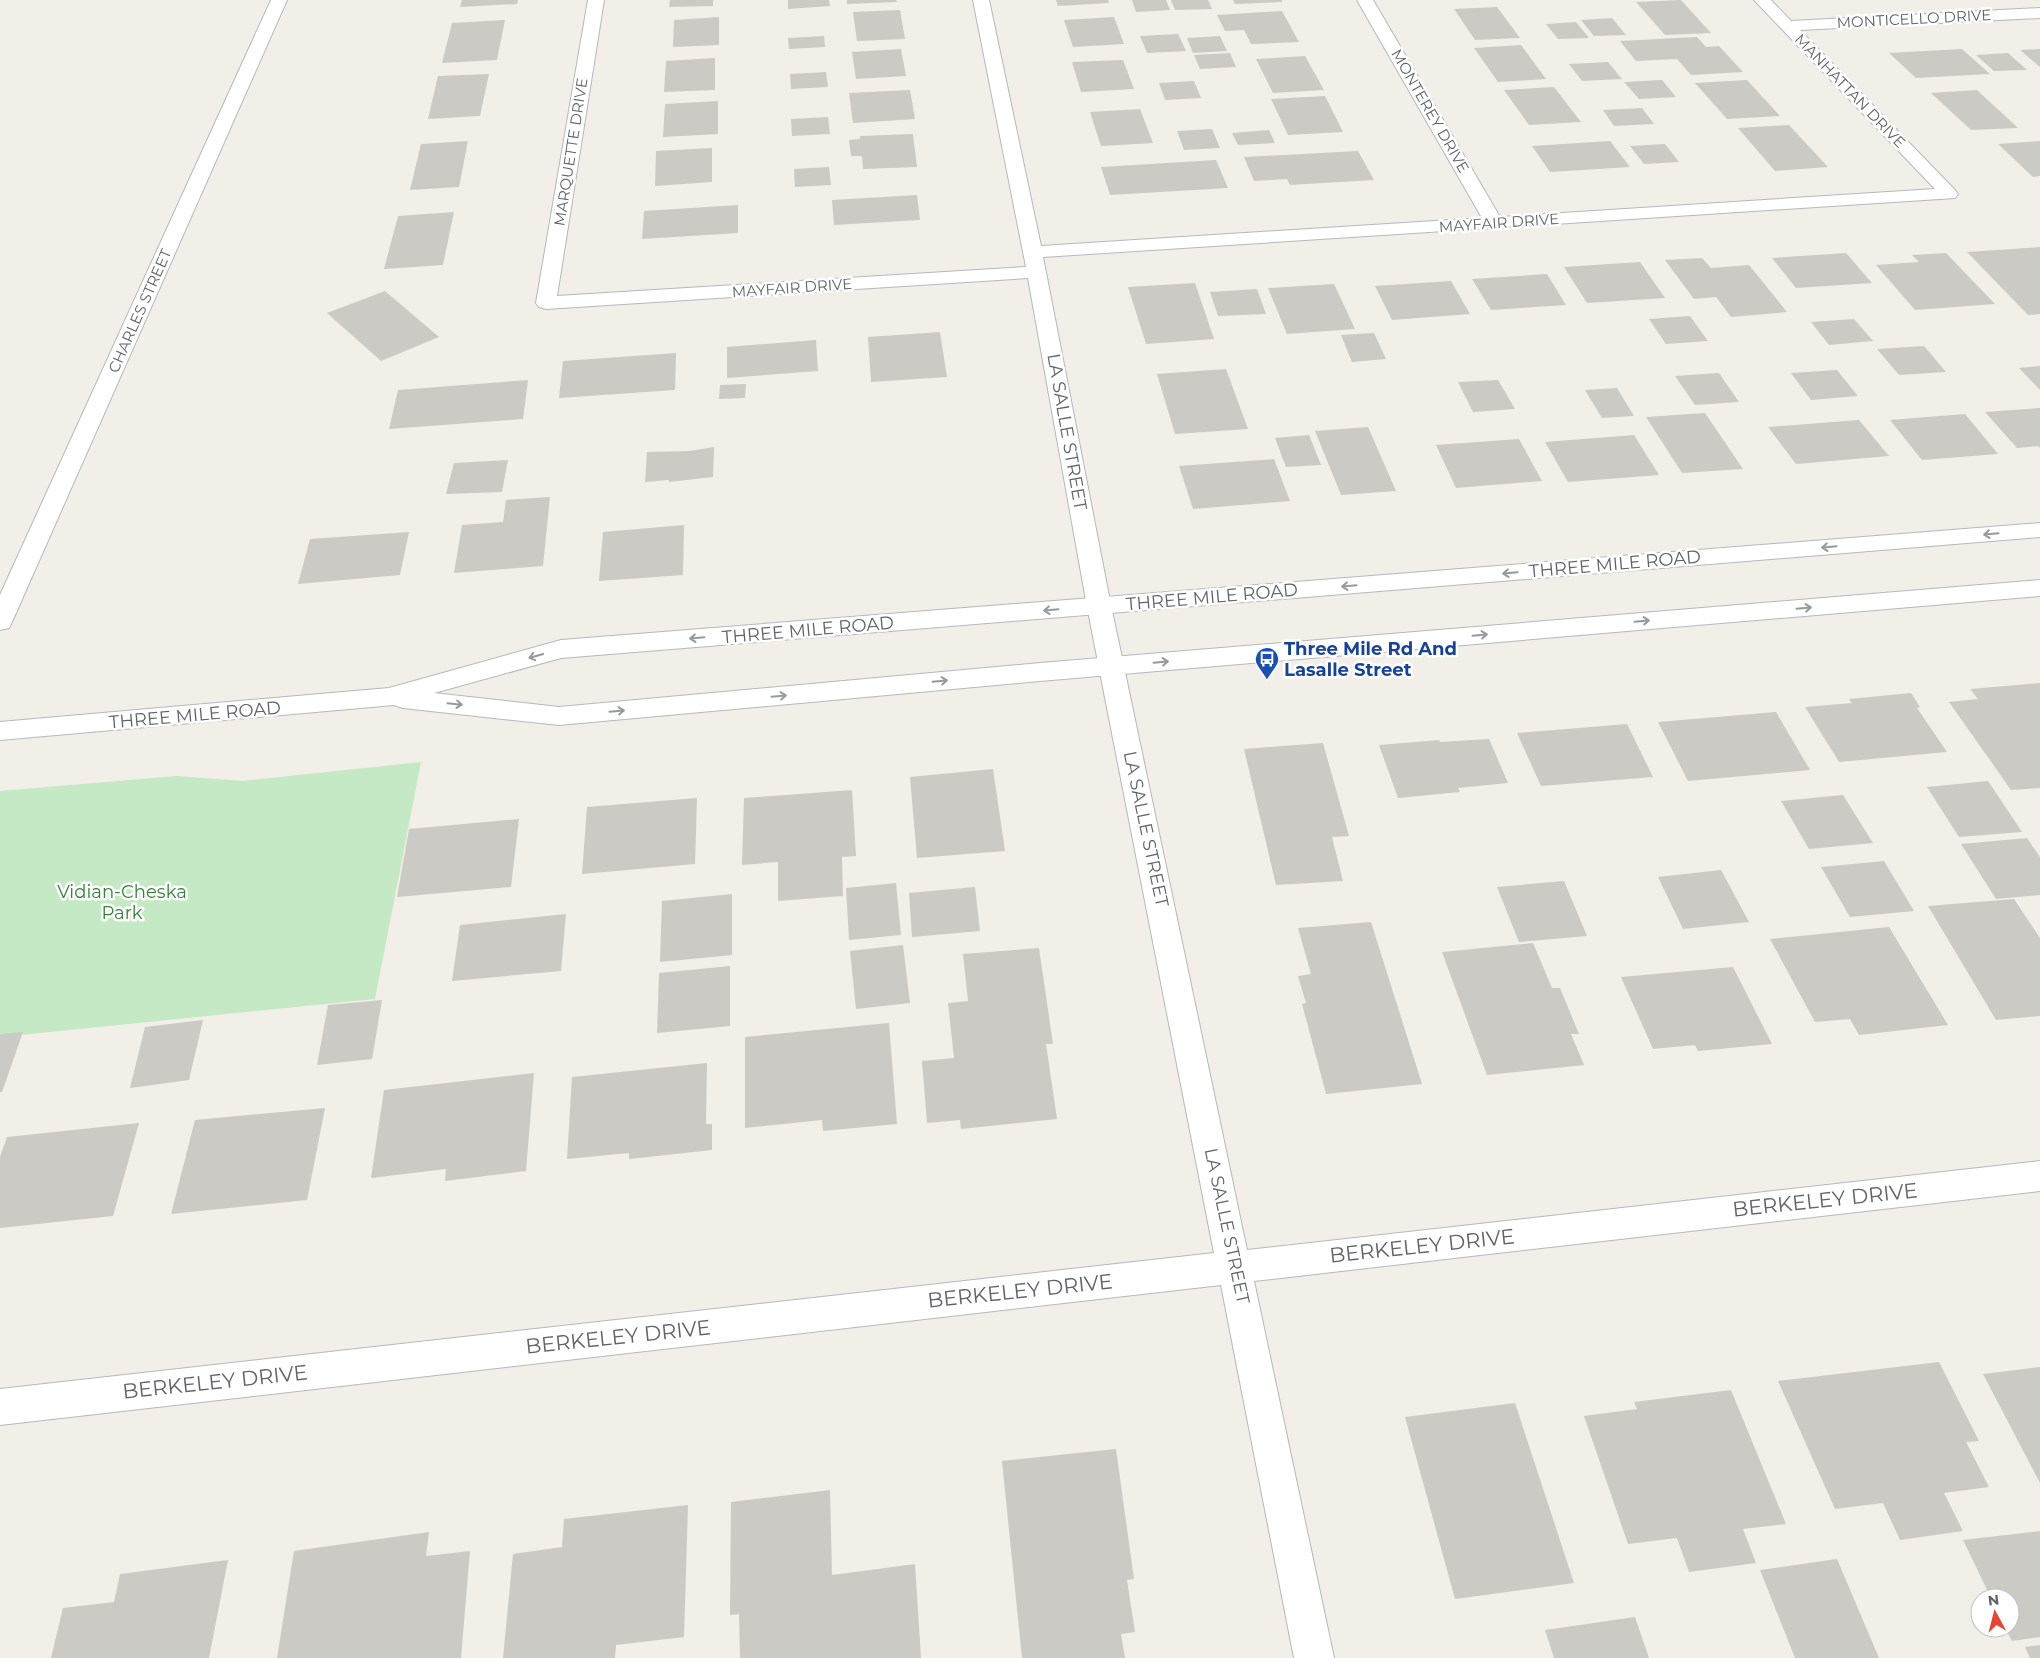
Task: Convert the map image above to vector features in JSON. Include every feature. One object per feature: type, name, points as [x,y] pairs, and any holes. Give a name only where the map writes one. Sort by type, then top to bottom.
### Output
[{"type":"street","name":"CHARLES STREET","points":[[0,622],[279,0]]},
{"type":"street","name":"MARQUETTE DRIVE","points":[[546,304],[596,0]]},
{"type":"street","name":"LA SALLE STREET","points":[[981,0],[1037,272],[1099,606],[1236,1267],[1314,1658]]},
{"type":"street","name":"MONTEREY DRIVE","points":[[1365,0],[1494,223]]},
{"type":"street","name":"MANHATTAN DRIVE","points":[[1762,0],[1937,183]]},
{"type":"street","name":"MONTICELLO DRIVE","points":[[1787,26],[2040,12]]},
{"type":"street","name":"MAYFAIR DRIVE","points":[[1033,252],[1948,194],[1937,183]]},
{"type":"street","name":"MAYFAIR DRIVE","points":[[546,304],[1037,272]]},
{"type":"street","name":"THREE MILE ROAD","points":[[0,731],[389,697],[561,649],[2040,530]]},
{"type":"street","name":"THREE MILE ROAD","points":[[389,697],[559,716],[1112,666],[2040,588]]},
{"type":"street","name":"BERKELEY DRIVE","points":[[0,1407],[2040,1176]]},
{"type":"green space","name":"Vidian-Cheska Park","points":[[421,762],[375,999],[0,1037],[0,791],[177,776],[243,781]]},
{"type":"building","points":[[462,0],[518,0],[517,4],[460,7]]},
{"type":"building","points":[[670,0],[713,0],[713,6],[669,7]]},
{"type":"building","points":[[788,0],[829,0],[830,6],[788,9]]},
{"type":"building","points":[[847,0],[896,0],[897,2],[847,4]]},
{"type":"building","points":[[1056,0],[1108,0],[1109,3],[1058,6]]},
{"type":"building","points":[[1132,0],[1166,0],[1170,10],[1136,12]]},
{"type":"building","points":[[1171,0],[1208,0],[1212,9],[1175,10]]},
{"type":"building","points":[[1233,0],[1282,0],[1282,2],[1235,4]]},
{"type":"building","points":[[1681,0],[1711,33],[1665,35],[1636,2]]},
{"type":"building","points":[[1497,7],[1520,38],[1475,40],[1454,9]]},
{"type":"building","points":[[900,10],[905,39],[857,41],[853,12]]},
{"type":"building","points":[[1282,11],[1299,42],[1251,44],[1244,30],[1225,31],[1217,15]]},
{"type":"building","points":[[719,17],[719,45],[673,47],[674,20]]},
{"type":"building","points":[[1114,17],[1124,44],[1073,47],[1064,20]]},
{"type":"building","points":[[1612,18],[1626,35],[1594,36],[1581,20]]},
{"type":"building","points":[[505,20],[497,60],[442,63],[452,23]]},
{"type":"building","points":[[1576,22],[1589,38],[1558,39],[1546,24]]},
{"type":"building","points":[[1178,34],[1186,51],[1147,53],[1140,36]]},
{"type":"building","points":[[824,36],[825,47],[789,49],[788,38]]},
{"type":"building","points":[[1220,36],[1227,51],[1193,53],[1187,38]]},
{"type":"building","points":[[1697,37],[1706,47],[1719,46],[1743,72],[1691,75],[1677,59],[1636,61],[1620,41]]},
{"type":"building","points":[[1521,45],[1546,79],[1498,82],[1474,48]]},
{"type":"building","points":[[901,49],[906,76],[856,79],[852,52]]},
{"type":"building","points":[[1962,49],[1990,74],[1916,78],[1889,53]]},
{"type":"building","points":[[2040,49],[2040,67],[2020,50]]},
{"type":"building","points":[[1230,53],[1236,67],[1200,69],[1194,55]]},
{"type":"building","points":[[2008,53],[2027,70],[1994,71],[1976,55]]},
{"type":"building","points":[[1305,56],[1324,90],[1273,93],[1256,59]]},
{"type":"building","points":[[715,58],[715,90],[664,92],[666,61]]},
{"type":"building","points":[[1123,60],[1134,89],[1081,92],[1072,62]]},
{"type":"building","points":[[1608,62],[1622,79],[1582,81],[1569,64]]},
{"type":"building","points":[[826,72],[828,87],[791,89],[790,74]]},
{"type":"building","points":[[489,74],[480,116],[428,119],[438,76]]},
{"type":"building","points":[[1662,80],[1676,97],[1639,99],[1624,82]]},
{"type":"building","points":[[1747,80],[1780,116],[1727,119],[1695,83]]},
{"type":"building","points":[[1194,81],[1201,98],[1165,100],[1159,83]]},
{"type":"building","points":[[1554,87],[1581,122],[1529,125],[1504,90]]},
{"type":"building","points":[[910,90],[915,119],[853,123],[849,93]]},
{"type":"building","points":[[1977,90],[2018,128],[1971,130],[1931,93]]},
{"type":"building","points":[[1325,96],[1343,132],[1288,135],[1271,99]]},
{"type":"building","points":[[718,101],[718,134],[663,137],[665,104]]},
{"type":"building","points":[[1642,108],[1654,124],[1614,126],[1603,110]]},
{"type":"building","points":[[1140,109],[1153,143],[1101,146],[1090,112]]},
{"type":"building","points":[[828,117],[830,134],[792,136],[791,119]]},
{"type":"building","points":[[1789,125],[1828,167],[1775,171],[1738,128]]},
{"type":"building","points":[[1212,129],[1220,148],[1184,150],[1177,131]]},
{"type":"building","points":[[1269,130],[1275,143],[1238,145],[1232,133]]},
{"type":"building","points":[[913,134],[917,167],[863,169],[862,156],[851,156],[849,140],[860,139],[860,136]]},
{"type":"building","points":[[468,141],[459,187],[410,190],[421,144]]},
{"type":"building","points":[[1610,141],[1630,167],[1550,172],[1532,146]]},
{"type":"building","points":[[2040,141],[2040,176],[2033,177],[1998,144]]},
{"type":"building","points":[[1665,144],[1679,162],[1644,164],[1630,146]]},
{"type":"building","points":[[712,148],[712,182],[655,186],[656,151]]},
{"type":"building","points":[[1358,151],[1374,180],[1290,185],[1287,179],[1254,181],[1244,157]]},
{"type":"building","points":[[1216,160],[1228,188],[1110,195],[1101,167]]},
{"type":"building","points":[[829,167],[831,185],[795,187],[794,169]]},
{"type":"building","points":[[917,195],[920,220],[834,225],[832,200]]},
{"type":"building","points":[[738,205],[738,233],[642,239],[644,211]]},
{"type":"building","points":[[454,212],[443,265],[384,269],[398,216]]},
{"type":"building","points":[[2040,247],[2040,314],[2028,315],[1967,252]]},
{"type":"building","points":[[1846,253],[1872,283],[1796,288],[1772,258]]},
{"type":"building","points":[[1946,253],[1995,304],[1915,310],[1876,265],[1919,262],[1912,255]]},
{"type":"building","points":[[1702,258],[1711,268],[1749,265],[1787,312],[1731,317],[1716,297],[1694,299],[1665,260]]},
{"type":"building","points":[[1640,262],[1665,298],[1587,303],[1564,267]]},
{"type":"building","points":[[1547,274],[1566,305],[1491,310],[1472,279]]},
{"type":"building","points":[[1451,281],[1470,314],[1392,320],[1375,286]]},
{"type":"building","points":[[1195,283],[1214,339],[1146,344],[1128,287]]},
{"type":"building","points":[[1334,284],[1355,329],[1287,334],[1268,288]]},
{"type":"building","points":[[1257,289],[1266,314],[1218,316],[1210,292]]},
{"type":"building","points":[[385,291],[439,337],[381,361],[327,313]]},
{"type":"building","points":[[1690,316],[1708,341],[1666,344],[1649,319]]},
{"type":"building","points":[[1854,319],[1873,341],[1829,345],[1811,322]]},
{"type":"building","points":[[940,332],[947,377],[871,382],[868,337]]},
{"type":"building","points":[[1374,333],[1386,359],[1352,362],[1341,335]]},
{"type":"building","points":[[816,340],[818,371],[727,378],[727,347]]},
{"type":"building","points":[[1924,346],[1946,372],[1899,375],[1877,349]]},
{"type":"building","points":[[676,353],[675,390],[559,398],[563,361]]},
{"type":"building","points":[[2040,366],[2040,390],[2019,368]]},
{"type":"building","points":[[1226,369],[1248,429],[1175,434],[1157,374]]},
{"type":"building","points":[[1837,370],[1858,396],[1811,400],[1791,373]]},
{"type":"building","points":[[1719,373],[1739,402],[1695,405],[1675,376]]},
{"type":"building","points":[[528,380],[523,419],[389,429],[398,390]]},
{"type":"building","points":[[1498,380],[1515,409],[1473,412],[1458,382]]},
{"type":"building","points":[[746,384],[745,398],[719,399],[720,385]]},
{"type":"building","points":[[1617,388],[1634,416],[1602,418],[1585,390]]},
{"type":"building","points":[[2040,408],[2040,448],[2038,446],[2017,448],[1985,412]]},
{"type":"building","points":[[1705,413],[1743,469],[1682,473],[1646,417]]},
{"type":"building","points":[[1965,414],[1998,454],[1922,460],[1890,420]]},
{"type":"building","points":[[1859,420],[1889,456],[1796,464],[1768,427]]},
{"type":"building","points":[[1368,427],[1396,491],[1341,495],[1315,431]]},
{"type":"building","points":[[1309,435],[1321,465],[1286,467],[1275,438]]},
{"type":"building","points":[[1634,435],[1659,475],[1568,482],[1545,442]]},
{"type":"building","points":[[1519,439],[1542,481],[1456,488],[1436,445]]},
{"type":"building","points":[[714,447],[713,477],[669,482],[669,480],[645,482],[647,452],[690,451]]},
{"type":"building","points":[[1274,459],[1290,501],[1193,509],[1179,466]]},
{"type":"building","points":[[508,460],[502,492],[446,494],[454,463]]},
{"type":"building","points":[[550,497],[543,566],[454,573],[462,525],[503,522],[506,500]]},
{"type":"building","points":[[684,525],[683,575],[599,581],[603,532]]},
{"type":"building","points":[[409,532],[400,575],[298,584],[310,539]]},
{"type":"building","points":[[2040,683],[2040,788],[2011,790],[1949,702],[1978,699],[1970,689]]},
{"type":"building","points":[[1911,693],[1920,707],[1917,708],[1947,752],[1839,762],[1805,707],[1852,703],[1849,699]]},
{"type":"building","points":[[1776,712],[1810,770],[1688,781],[1658,722]]},
{"type":"building","points":[[1627,724],[1653,777],[1541,786],[1517,733]]},
{"type":"building","points":[[1489,739],[1508,783],[1458,788],[1460,792],[1398,798],[1379,745],[1439,740],[1440,742]]},
{"type":"building","points":[[1323,743],[1349,836],[1332,837],[1343,881],[1276,885],[1244,749]]},
{"type":"building","points":[[993,769],[1005,851],[917,858],[910,777]]},
{"type":"building","points":[[1988,781],[2022,832],[1959,837],[1927,787]]},
{"type":"building","points":[[852,790],[856,856],[842,857],[843,896],[778,901],[778,862],[742,865],[744,798]]},
{"type":"building","points":[[1843,795],[1873,843],[1809,849],[1781,801]]},
{"type":"building","points":[[697,798],[695,864],[582,874],[587,807]]},
{"type":"building","points":[[519,819],[511,887],[397,897],[409,829]]},
{"type":"building","points":[[2027,838],[2040,857],[2040,895],[1996,899],[1961,844]]},
{"type":"building","points":[[1884,861],[1914,911],[1850,917],[1821,867]]},
{"type":"building","points":[[1721,870],[1749,922],[1683,929],[1658,877]]},
{"type":"building","points":[[1564,881],[1587,936],[1519,942],[1497,887]]},
{"type":"building","points":[[896,883],[901,935],[849,940],[846,888]]},
{"type":"building","points":[[975,887],[980,931],[912,937],[909,893]]},
{"type":"building","points":[[732,894],[732,955],[660,962],[662,901]]},
{"type":"building","points":[[2014,899],[2040,938],[2040,1016],[1996,1020],[1928,906]]},
{"type":"building","points":[[566,914],[561,971],[452,981],[460,925]]},
{"type":"building","points":[[1371,922],[1422,1084],[1326,1094],[1302,1004],[1306,1003],[1298,976],[1311,974],[1298,928]]},
{"type":"building","points":[[1889,927],[1948,1025],[1859,1035],[1850,1019],[1815,1022],[1770,939]]},
{"type":"building","points":[[1533,943],[1552,988],[1560,988],[1579,1034],[1571,1034],[1584,1065],[1487,1075],[1442,952]]},
{"type":"building","points":[[903,945],[910,1003],[856,1009],[850,951]]},
{"type":"building","points":[[1039,948],[1053,1044],[1046,1044],[1057,1119],[961,1129],[960,1120],[927,1123],[922,1061],[954,1058],[948,1003],[968,1001],[963,954]]},
{"type":"building","points":[[730,966],[730,1026],[657,1033],[659,973]]},
{"type":"building","points":[[1733,967],[1772,1044],[1698,1051],[1695,1045],[1653,1049],[1621,977]]},
{"type":"building","points":[[382,1000],[372,1059],[317,1065],[328,1005]]},
{"type":"building","points":[[203,1020],[189,1080],[130,1088],[145,1027]]},
{"type":"building","points":[[889,1023],[897,1124],[823,1131],[822,1120],[745,1128],[745,1037]]},
{"type":"building","points":[[23,1032],[2,1092],[0,1092],[0,1034]]},
{"type":"building","points":[[707,1063],[706,1124],[712,1124],[712,1150],[629,1159],[629,1153],[567,1159],[572,1077]]},
{"type":"building","points":[[534,1073],[526,1171],[445,1181],[446,1169],[371,1178],[384,1090]]},
{"type":"building","points":[[325,1108],[307,1200],[171,1214],[195,1120]]},
{"type":"building","points":[[139,1123],[113,1216],[0,1228],[0,1157],[7,1137]]},
{"type":"building","points":[[1939,1362],[1979,1441],[1966,1442],[1989,1487],[1944,1493],[1963,1531],[1900,1540],[1883,1503],[1835,1509],[1778,1381]]},
{"type":"building","points":[[2040,1367],[2040,1483],[1983,1374]]},
{"type":"building","points":[[1731,1390],[1786,1524],[1743,1529],[1756,1563],[1689,1572],[1677,1538],[1628,1544],[1584,1416],[1637,1409],[1634,1402]]},
{"type":"building","points":[[1515,1403],[1574,1583],[1455,1599],[1405,1417]]},
{"type":"building","points":[[1116,1449],[1134,1579],[1127,1580],[1135,1632],[1121,1634],[1125,1658],[1022,1658],[1002,1461]]},
{"type":"building","points":[[830,1490],[832,1575],[915,1564],[921,1658],[740,1658],[739,1614],[730,1615],[731,1502]]},
{"type":"building","points":[[688,1505],[684,1637],[616,1645],[615,1658],[503,1658],[513,1554],[562,1547],[564,1519]]},
{"type":"building","points":[[2040,1531],[2040,1637],[2012,1641],[2010,1638],[2020,1638],[2020,1588],[1986,1588],[1963,1540]]},
{"type":"building","points":[[429,1532],[426,1556],[470,1551],[461,1658],[277,1658],[294,1551]]},
{"type":"building","points":[[1837,1559],[1879,1658],[1795,1658],[1760,1570]]},
{"type":"building","points":[[228,1560],[209,1658],[51,1658],[63,1608],[114,1602],[120,1574]]},
{"type":"building","points":[[1635,1617],[1649,1658],[1554,1658],[1545,1630]]},
{"type":"building","points":[[2040,1645],[2040,1658],[2030,1658],[2025,1647]]},
{"type":"place","name":"Three Mile Rd And Lasalle Street","points":[[1267,680]]}]
